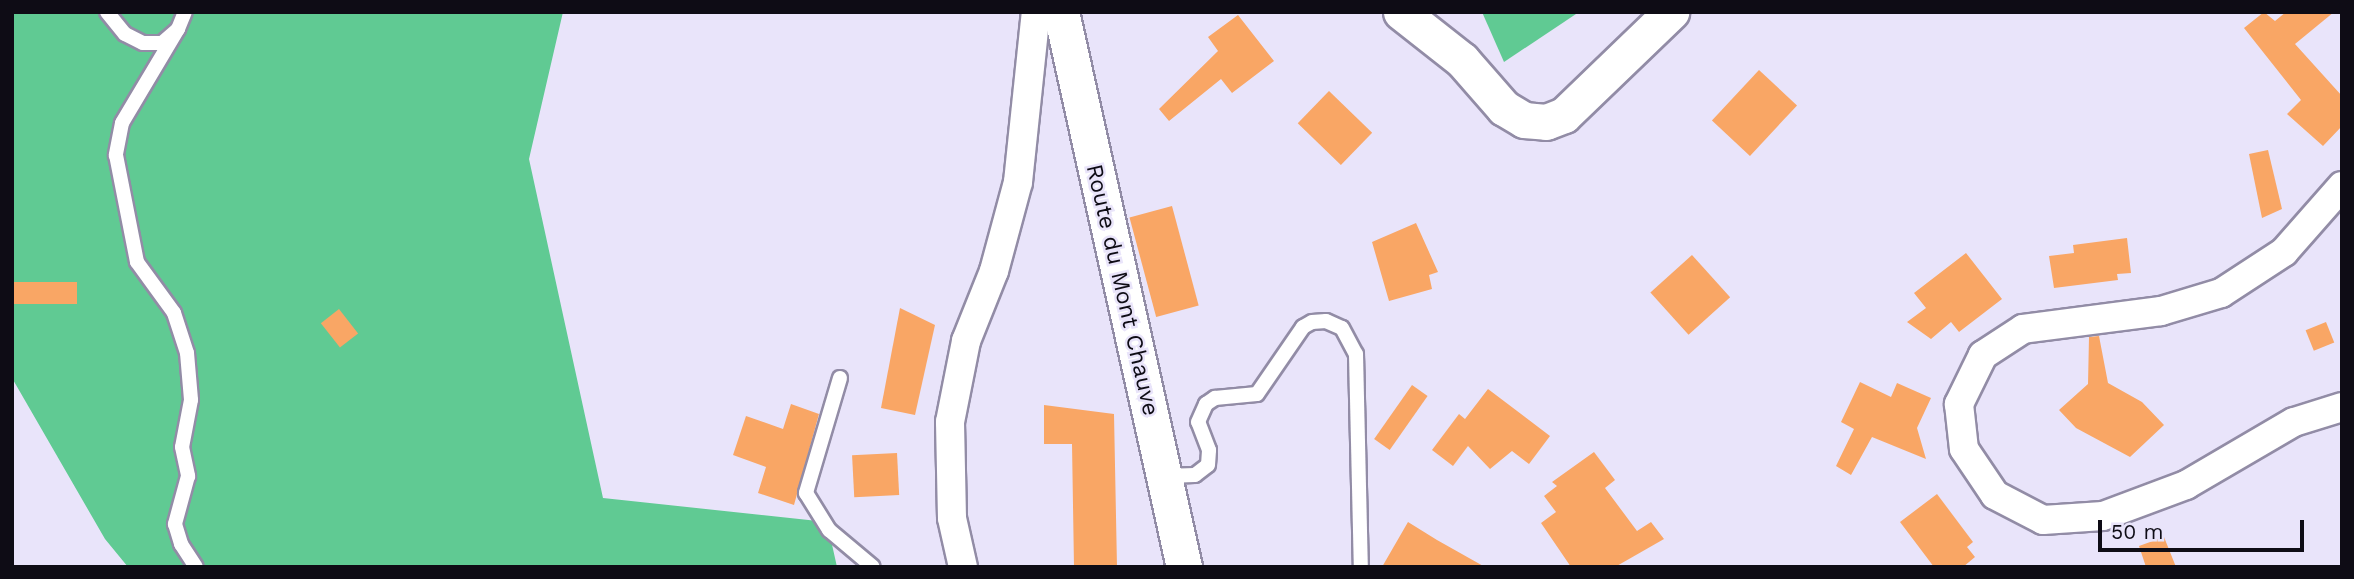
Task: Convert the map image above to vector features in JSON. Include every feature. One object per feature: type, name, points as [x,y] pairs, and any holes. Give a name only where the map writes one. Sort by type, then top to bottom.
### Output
[{"type":"street","points":[[963,567],[951,518],[950,422],[966,341],[994,271],[1018,182],[1036,12]]},
{"type":"street","name":"Route du Mont Chauve","points":[[1061,12],[1184,567]]},
{"type":"street","points":[[1401,12],[1462,60],[1504,108],[1524,120],[1546,121],[1564,115],[1671,12]]},
{"type":"street","points":[[2342,186],[2284,252],[2221,293],[2161,312],[2023,329],[1983,355],[1959,404],[1964,449],[1995,495],[2043,520],[2103,516],[2174,489],[2294,422],[2342,407]]},
{"type":"lane","points":[[107,12],[125,34],[143,43],[162,43],[178,29]]},
{"type":"lane","points":[[185,12],[178,29],[122,123],[116,155],[137,262],[174,313],[187,353],[191,400],[181,447],[188,476],[175,524],[181,544],[196,567]]},
{"type":"lane","points":[[1164,476],[1195,475],[1208,465],[1209,450],[1198,422],[1206,404],[1215,398],[1257,394],[1303,327],[1326,321],[1342,328],[1356,354],[1361,567]]},
{"type":"lane","points":[[840,378],[806,493],[829,530],[873,567]]},
{"type":"green space","points":[[12,12],[563,12],[529,159],[603,498],[827,522],[837,567],[128,567],[105,539],[12,378]]},
{"type":"green space","points":[[1482,12],[1579,12],[1504,62]]},
{"type":"building","points":[[2264,12],[2275,21],[2286,12],[2334,12],[2295,44],[2342,96],[2342,126],[2323,146],[2287,114],[2301,100],[2244,28]]},
{"type":"building","points":[[1238,15],[1274,61],[1232,93],[1221,79],[1169,121],[1159,109],[1218,51],[1208,37]]},
{"type":"building","points":[[1759,70],[1797,105],[1750,156],[1712,120]]},
{"type":"building","points":[[1329,91],[1372,133],[1341,165],[1298,123]]},
{"type":"building","points":[[2268,150],[2282,209],[2262,218],[2249,154]]},
{"type":"building","points":[[1172,206],[1199,305],[1156,317],[1129,217]]},
{"type":"building","points":[[1416,223],[1438,272],[1429,275],[1432,289],[1389,301],[1372,242]]},
{"type":"building","points":[[2127,238],[2131,273],[2117,274],[2118,280],[2054,288],[2049,256],[2074,253],[2073,245]]},
{"type":"building","points":[[1966,253],[2002,299],[1959,332],[1951,322],[1931,339],[1907,322],[1926,308],[1914,293]]},
{"type":"building","points":[[1692,255],[1730,297],[1689,335],[1650,292]]},
{"type":"building","points":[[12,282],[77,282],[77,304],[12,304]]},
{"type":"building","points":[[900,308],[935,325],[915,415],[881,408]]},
{"type":"building","points":[[339,309],[358,333],[340,348],[321,323]]},
{"type":"building","points":[[2326,322],[2334,342],[2314,351],[2306,330]]},
{"type":"building","points":[[2099,336],[2108,383],[2142,402],[2164,425],[2130,457],[2076,428],[2059,410],[2088,384],[2089,337]]},
{"type":"building","points":[[1860,382],[1891,397],[1897,383],[1931,398],[1917,428],[1926,459],[1872,437],[1851,475],[1836,466],[1854,429],[1841,422]]},
{"type":"building","points":[[1412,385],[1428,396],[1390,450],[1374,439]]},
{"type":"building","points":[[1488,389],[1550,436],[1529,464],[1512,451],[1490,469],[1468,446],[1453,466],[1432,450],[1459,414],[1465,419]]},
{"type":"building","points":[[791,404],[819,414],[794,505],[758,493],[766,467],[733,455],[746,416],[783,429]]},
{"type":"building","points":[[1044,405],[1114,414],[1117,567],[1074,567],[1072,444],[1044,444]]},
{"type":"building","points":[[1594,452],[1615,480],[1605,488],[1637,531],[1651,522],[1664,539],[1615,567],[1571,567],[1541,523],[1556,512],[1544,496],[1557,486],[1552,482]]},
{"type":"building","points":[[897,453],[899,495],[854,497],[852,455]]},
{"type":"building","points":[[1937,494],[1973,542],[1967,547],[1975,557],[1963,567],[1934,567],[1900,522]]},
{"type":"building","points":[[1408,522],[1437,540],[1485,567],[1382,567]]},
{"type":"building","points":[[2164,537],[2176,567],[2146,567],[2139,546]]}]
